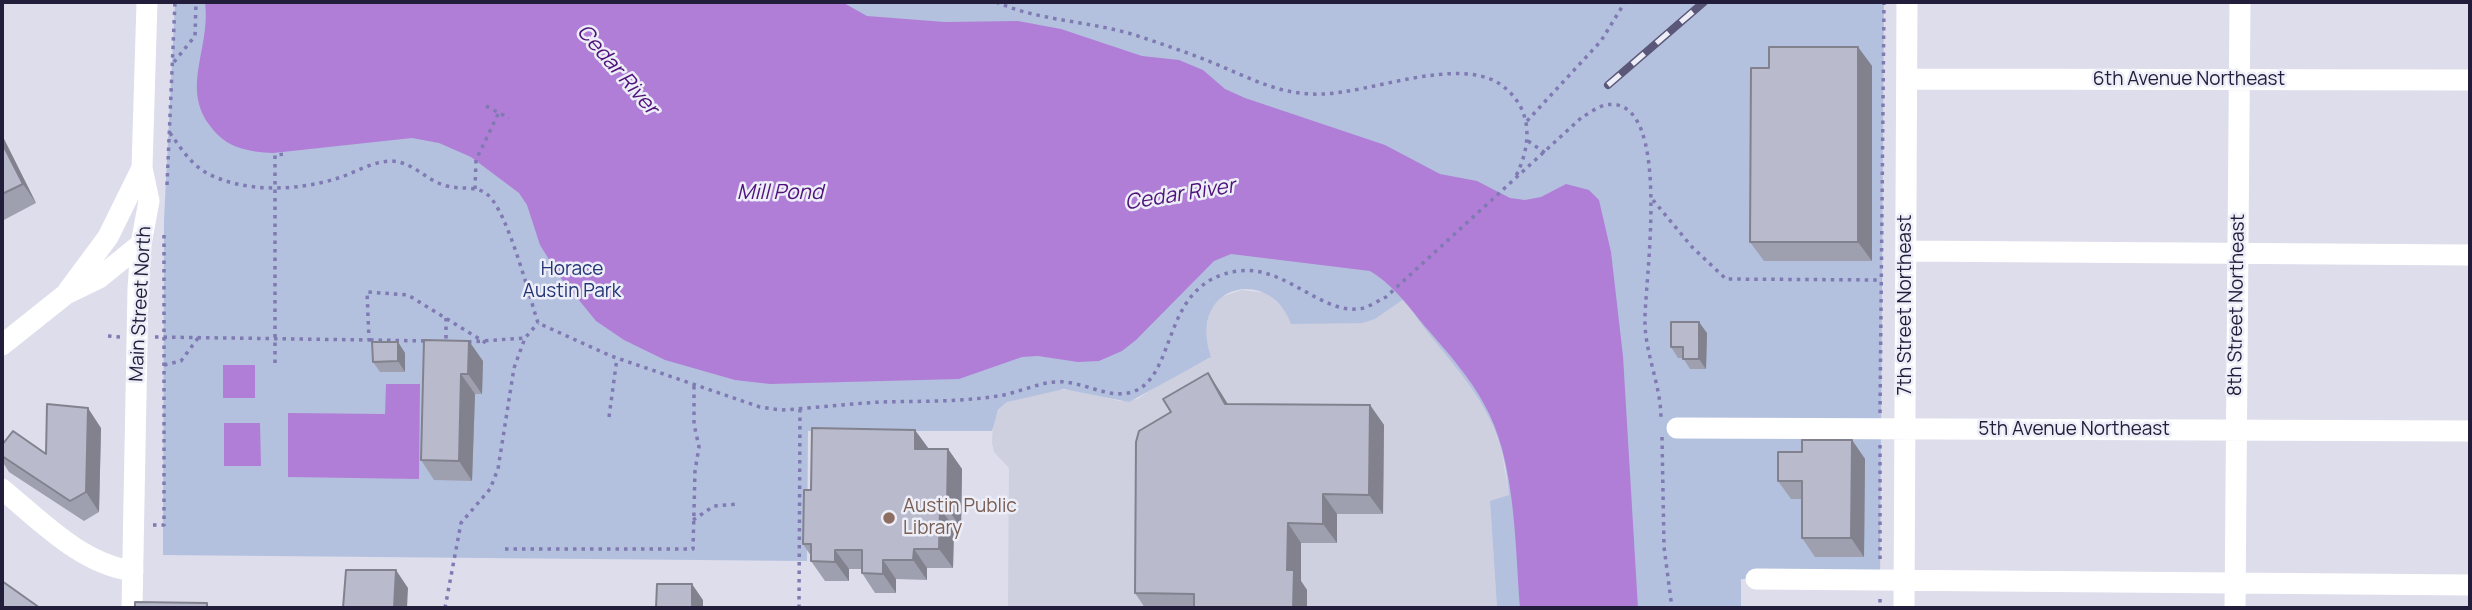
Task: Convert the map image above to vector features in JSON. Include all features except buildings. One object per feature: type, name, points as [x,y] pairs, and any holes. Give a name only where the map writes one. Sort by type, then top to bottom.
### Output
[{"type":"street","name":"Main Street North","points":[[132,608],[138,306],[141,244],[149,201],[142,167],[147,2]]},
{"type":"street","name":"7th Street Northeast","points":[[1904,608],[1907,2]]},
{"type":"street","name":"8th Street Northeast","points":[[2235,608],[2240,2]]},
{"type":"street","name":"6th Avenue Northeast","points":[[1907,79],[2470,80]]},
{"type":"street","points":[[66,294],[108,237],[142,167]]},
{"type":"street","points":[[2,345],[66,294],[99,278],[141,244]]},
{"type":"street","points":[[1906,251],[2470,255]]},
{"type":"street","points":[[99,278],[114,280],[124,287],[138,306]]},
{"type":"street","name":"5th Avenue Northeast","points":[[1677,428],[2470,431]]},
{"type":"street","points":[[2,489],[89,556],[118,569],[133,571]]},
{"type":"street","points":[[1756,579],[2470,585]]},
{"type":"path","points":[[174,62],[195,36],[196,2]]},
{"type":"path","points":[[996,2],[1133,34],[1293,94],[1324,94],[1449,74],[1473,75],[1500,85],[1516,101],[1527,121],[1528,141],[1524,161],[1512,183]]},
{"type":"path","points":[[1527,121],[1601,41],[1625,2]]},
{"type":"path","points":[[1880,608],[1884,2]]},
{"type":"path","points":[[486,106],[509,118]]},
{"type":"path","points":[[170,133],[185,155],[203,171],[229,183],[312,186],[386,161],[401,162],[446,186],[475,189],[488,194],[500,210],[538,323],[617,358],[760,407],[800,409],[986,397],[1054,382],[1073,382],[1118,394],[1132,392],[1144,386],[1154,375],[1174,321],[1198,288],[1219,277],[1239,271],[1278,277],[1338,307],[1358,310],[1386,297],[1581,118],[1604,106],[1615,106],[1629,112],[1640,127],[1652,199],[1652,254],[1645,320],[1647,345],[1661,397],[1664,547],[1672,608]]},
{"type":"path","points":[[475,189],[476,160],[499,112]]},
{"type":"path","points":[[1528,141],[1545,153]]},
{"type":"path","points":[[275,363],[275,155],[287,154]]},
{"type":"path","points":[[1652,199],[1692,247],[1726,279],[1882,280]]},
{"type":"path","points":[[153,525],[163,526],[164,220]]},
{"type":"path","points":[[369,340],[367,292],[408,295],[486,343]]},
{"type":"path","points":[[446,318],[446,341]]},
{"type":"path","points":[[444,608],[461,523],[490,489],[498,470],[514,368],[525,338],[538,323]]},
{"type":"path","points":[[163,365],[181,361],[198,338],[486,343],[525,338]]},
{"type":"path","points":[[609,417],[617,358]]},
{"type":"path","points":[[505,549],[693,549],[699,447],[694,424],[694,385]]},
{"type":"path","points":[[799,608],[800,409]]},
{"type":"path","points":[[693,520],[713,506],[739,504]]},
{"type":"shaded area","points":[[1242,290],[1267,293],[1287,312],[1375,319],[1404,299],[1485,405],[1501,448],[1509,495],[1490,502],[1497,608],[1008,608],[1009,468],[994,452],[992,443],[993,422],[999,410],[1007,402],[1049,390],[1079,390],[1119,401],[1138,399],[1161,383],[1210,358],[1205,335],[1210,308],[1218,298]]},
{"type":"green space","name":"Horace Austin Park","points":[[175,2],[1884,2],[1880,581],[1741,579],[1741,608],[1497,608],[1490,501],[1509,495],[1505,462],[1497,434],[1472,388],[1404,299],[1375,319],[1362,323],[1291,324],[1281,305],[1266,294],[1250,289],[1234,291],[1220,299],[1210,313],[1206,332],[1211,357],[1129,402],[1064,389],[1007,402],[998,410],[992,431],[808,431],[807,561],[163,555],[164,220]]},
{"type":"water","name":"Mill Pond","points":[[205,2],[842,2],[867,16],[945,22],[1018,21],[1061,29],[1142,56],[1179,60],[1203,70],[1225,89],[1245,98],[1385,145],[1440,174],[1477,181],[1510,198],[1525,200],[1541,197],[1566,184],[1589,190],[1599,200],[1611,252],[1623,356],[1638,608],[1520,608],[1512,503],[1495,426],[1478,394],[1452,357],[1395,291],[1370,271],[1231,254],[1214,261],[1136,340],[1122,351],[1099,361],[1022,357],[959,379],[770,384],[735,380],[665,360],[624,340],[596,321],[560,277],[540,245],[527,205],[519,193],[471,157],[439,143],[412,138],[273,153],[247,150],[224,140],[211,127],[198,98],[197,83],[206,19]]},
{"type":"water","points":[[223,365],[255,365],[255,398],[223,398]]},
{"type":"water","points":[[386,384],[420,384],[419,479],[288,477],[288,413],[385,414]]},
{"type":"water","points":[[224,423],[260,423],[261,466],[224,466]]},
{"type":"railway","points":[[1608,85],[1704,2]]},
{"type":"place","name":"Austin Public Library","points":[[889,518]]},
{"type":"water label","name":"Cedar River","points":[[617,70]]},
{"type":"water label","name":"Cedar River","points":[[1180,195]]}]
